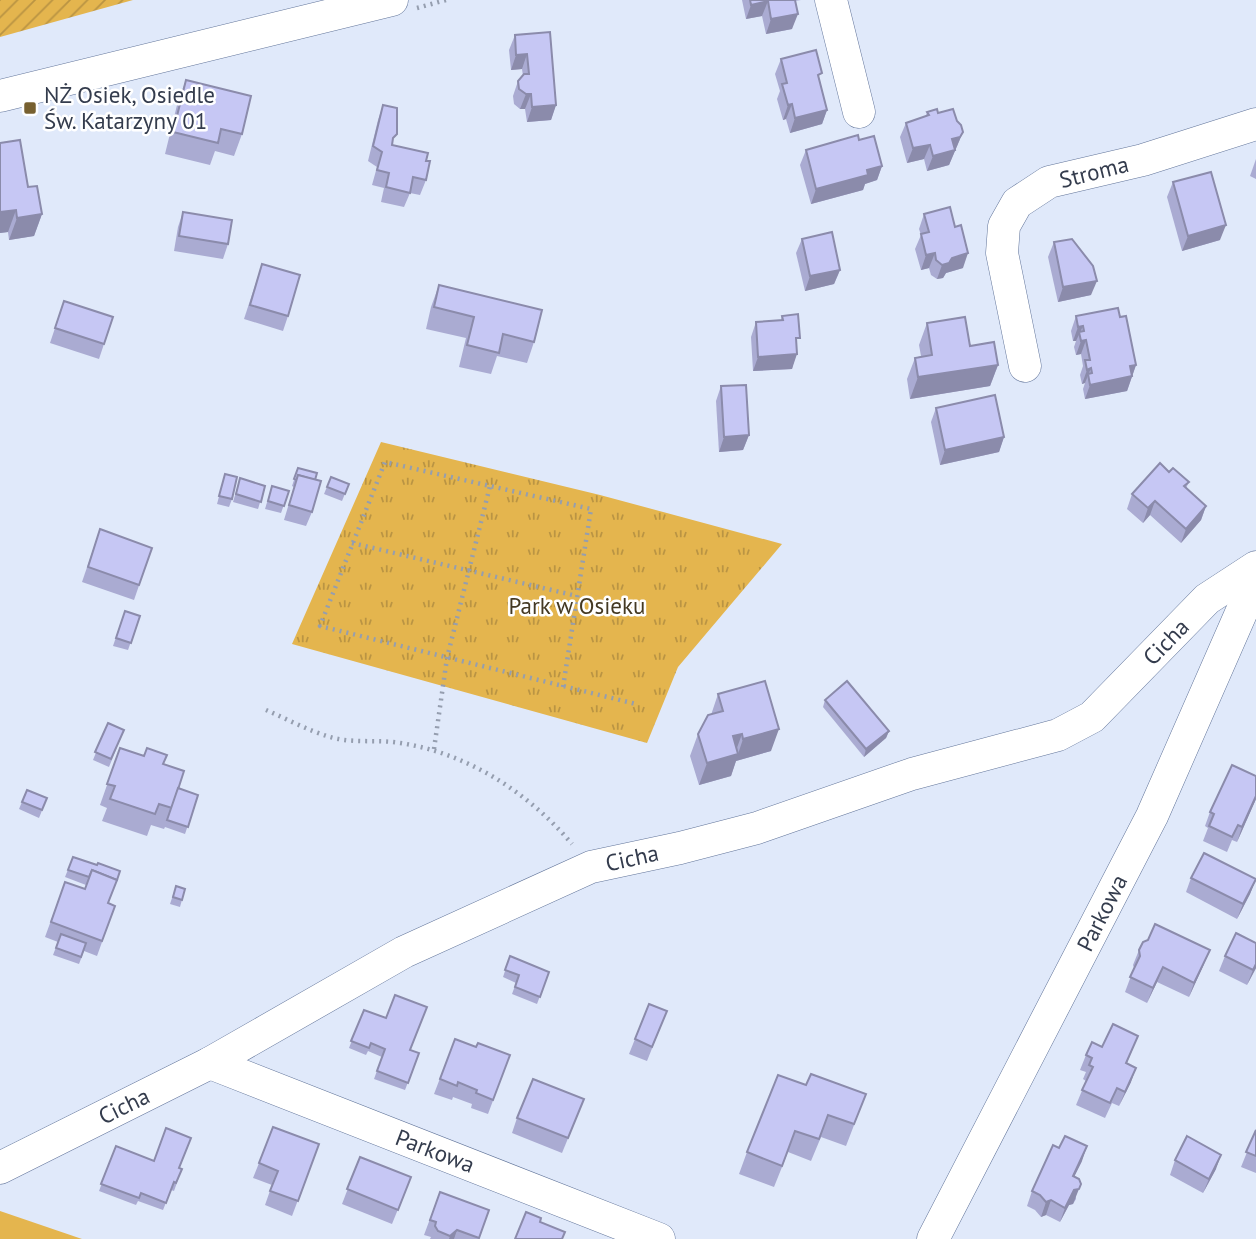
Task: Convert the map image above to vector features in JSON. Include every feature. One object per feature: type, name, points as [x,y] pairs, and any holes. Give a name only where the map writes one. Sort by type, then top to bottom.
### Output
[{"type":"street","points":[[0,96],[392,0]]},
{"type":"street","points":[[831,0],[859,112]]},
{"type":"street","name":"Stroma","points":[[1025,366],[1002,253],[1004,226],[1017,203],[1049,182],[1143,160],[1256,124]]},
{"type":"street","name":"Cicha","points":[[0,1168],[210,1063],[404,952],[591,867],[757,828],[912,774],[1058,736],[1092,717],[1207,599],[1256,567]]},
{"type":"street","name":"Parkowa","points":[[933,1239],[1152,816],[1256,579]]},
{"type":"street","name":"Parkowa","points":[[210,1063],[659,1239]]},
{"type":"path","points":[[564,687],[591,509],[385,462],[320,626],[564,687],[636,704]]},
{"type":"path","points":[[434,748],[447,658],[490,486]]},
{"type":"path","points":[[352,543],[577,596]]},
{"type":"path","points":[[266,710],[330,737],[434,748],[474,765],[528,802],[566,837],[591,867]]},
{"type":"green space","points":[[0,0],[133,0],[0,37]]},
{"type":"green space","name":"Park w Osieku","points":[[381,442],[600,495],[782,544],[678,667],[647,743],[292,644]]},
{"type":"green space","points":[[0,1211],[82,1239],[0,1239]]},
{"type":"building","points":[[750,0],[795,0],[798,14],[771,19],[768,1],[751,5]]},
{"type":"building","points":[[550,32],[556,105],[532,107],[531,94],[519,89],[518,81],[524,74],[529,74],[527,54],[516,55],[515,35]]},
{"type":"building","points":[[816,50],[822,73],[818,75],[827,110],[795,118],[792,104],[788,105],[782,84],[787,83],[781,59]]},
{"type":"building","points":[[186,80],[251,96],[242,134],[221,129],[218,143],[173,132]]},
{"type":"building","points":[[383,105],[397,108],[397,134],[392,145],[428,153],[426,161],[430,161],[426,180],[413,177],[410,193],[386,187],[389,173],[377,170],[382,152],[373,146]]},
{"type":"building","points":[[937,109],[938,113],[953,109],[963,132],[960,137],[952,139],[955,150],[933,156],[930,145],[913,148],[906,123],[929,115],[927,112]]},
{"type":"building","points":[[858,135],[859,140],[874,136],[882,166],[867,170],[868,175],[816,189],[806,150]]},
{"type":"building","points":[[20,140],[28,187],[37,186],[42,214],[17,218],[16,210],[0,212],[0,143]]},
{"type":"building","points":[[1211,172],[1226,225],[1188,236],[1173,182]]},
{"type":"building","points":[[950,207],[955,227],[961,225],[968,253],[952,258],[949,263],[942,265],[936,260],[935,253],[926,255],[921,234],[929,232],[924,214]]},
{"type":"building","points":[[183,212],[232,220],[228,244],[179,236]]},
{"type":"building","points":[[832,232],[840,270],[810,276],[802,239]]},
{"type":"building","points":[[1072,239],[1093,266],[1097,281],[1063,287],[1054,242]]},
{"type":"building","points":[[262,264],[300,275],[288,316],[250,305]]},
{"type":"building","points":[[439,285],[542,310],[534,342],[503,334],[499,353],[467,345],[474,317],[434,307]]},
{"type":"building","points":[[64,301],[113,317],[104,344],[55,328]]},
{"type":"building","points":[[1118,308],[1120,317],[1126,316],[1136,365],[1130,366],[1132,376],[1090,385],[1088,374],[1092,373],[1091,368],[1087,370],[1085,360],[1090,360],[1086,340],[1081,341],[1079,332],[1084,331],[1083,326],[1078,327],[1076,316]]},
{"type":"building","points":[[798,314],[800,338],[796,338],[797,354],[758,357],[756,322],[783,320],[782,316]]},
{"type":"building","points":[[965,317],[970,346],[994,342],[998,365],[918,377],[915,358],[932,355],[927,323]]},
{"type":"building","points":[[746,385],[749,435],[724,437],[721,386]]},
{"type":"building","points":[[995,395],[1004,437],[945,450],[936,408]]},
{"type":"building","points":[[1160,463],[1169,472],[1173,468],[1189,482],[1184,486],[1206,506],[1186,529],[1155,501],[1148,508],[1132,494]]},
{"type":"building","points":[[298,468],[317,473],[315,480],[298,475],[297,480],[294,479]]},
{"type":"building","points":[[225,474],[237,477],[232,499],[219,496]]},
{"type":"building","points":[[298,475],[321,481],[312,512],[289,505]]},
{"type":"building","points":[[331,477],[349,484],[345,494],[327,487]]},
{"type":"building","points":[[240,478],[265,486],[261,502],[236,494]]},
{"type":"building","points":[[272,486],[289,491],[284,506],[268,501]]},
{"type":"building","points":[[100,529],[152,548],[139,585],[88,567]]},
{"type":"building","points":[[125,611],[140,616],[131,643],[116,638]]},
{"type":"building","points":[[765,681],[779,729],[743,739],[742,734],[733,736],[738,754],[707,763],[698,734],[708,715],[723,711],[718,694]]},
{"type":"building","points":[[847,681],[889,731],[866,749],[825,700]]},
{"type":"building","points":[[108,723],[124,730],[111,759],[95,752]]},
{"type":"building","points":[[120,748],[144,756],[147,748],[167,755],[163,764],[184,771],[172,808],[159,804],[155,814],[110,799],[115,786],[107,784]]},
{"type":"building","points":[[1232,765],[1256,776],[1256,796],[1242,827],[1238,825],[1232,837],[1209,826],[1214,814],[1210,812]]},
{"type":"building","points":[[178,788],[198,795],[188,827],[167,820]]},
{"type":"building","points":[[27,790],[47,798],[42,810],[22,802]]},
{"type":"building","points":[[1204,853],[1256,879],[1243,904],[1191,878]]},
{"type":"building","points":[[73,857],[120,871],[117,880],[92,870],[89,877],[68,870]]},
{"type":"building","points":[[92,870],[117,880],[108,903],[115,906],[102,941],[51,922],[65,882],[85,889]]},
{"type":"building","points":[[176,886],[185,889],[182,900],[173,897]]},
{"type":"building","points":[[1155,924],[1210,950],[1194,983],[1163,967],[1153,988],[1130,977],[1140,956],[1139,950],[1143,942],[1148,940]]},
{"type":"building","points":[[1236,933],[1256,943],[1256,964],[1253,970],[1225,956]]},
{"type":"building","points":[[61,934],[86,943],[81,957],[56,948]]},
{"type":"building","points":[[510,956],[549,972],[540,997],[515,987],[519,975],[505,970]]},
{"type":"building","points":[[395,995],[427,1007],[410,1050],[419,1053],[408,1083],[377,1071],[385,1049],[371,1043],[369,1048],[351,1041],[364,1010],[386,1018]]},
{"type":"building","points":[[649,1004],[667,1011],[652,1047],[635,1039]]},
{"type":"building","points":[[1113,1024],[1138,1036],[1126,1063],[1136,1068],[1125,1092],[1117,1088],[1110,1103],[1082,1090],[1093,1067],[1089,1065],[1092,1058],[1086,1055],[1092,1042],[1102,1047]]},
{"type":"building","points":[[455,1039],[476,1047],[478,1043],[510,1055],[493,1100],[458,1082],[457,1086],[440,1079]]},
{"type":"building","points":[[811,1074],[866,1094],[854,1124],[828,1115],[819,1139],[795,1131],[782,1166],[747,1152],[778,1075],[806,1085]]},
{"type":"building","points":[[533,1079],[584,1099],[568,1138],[517,1118]]},
{"type":"building","points":[[273,1127],[319,1144],[298,1201],[270,1191],[278,1171],[259,1163]]},
{"type":"building","points":[[166,1128],[191,1138],[179,1168],[182,1169],[166,1203],[141,1193],[139,1198],[101,1184],[116,1146],[154,1161]]},
{"type":"building","points":[[1256,1130],[1256,1156],[1246,1152]]},
{"type":"building","points":[[1065,1136],[1087,1146],[1073,1176],[1079,1179],[1081,1184],[1079,1189],[1074,1190],[1065,1208],[1051,1200],[1046,1202],[1032,1191],[1053,1145],[1059,1148]]},
{"type":"building","points":[[1187,1136],[1221,1155],[1209,1179],[1175,1160]]},
{"type":"building","points":[[360,1157],[411,1177],[398,1210],[347,1189]]},
{"type":"building","points":[[440,1192],[489,1210],[479,1238],[457,1230],[450,1236],[438,1231],[436,1222],[430,1220]]},
{"type":"building","points":[[526,1212],[541,1218],[540,1222],[565,1232],[562,1239],[515,1239]]},
{"type":"place","name":"NŻ Osiek, Osiedle Św. Katarzyny 01","points":[[30,108]]}]
